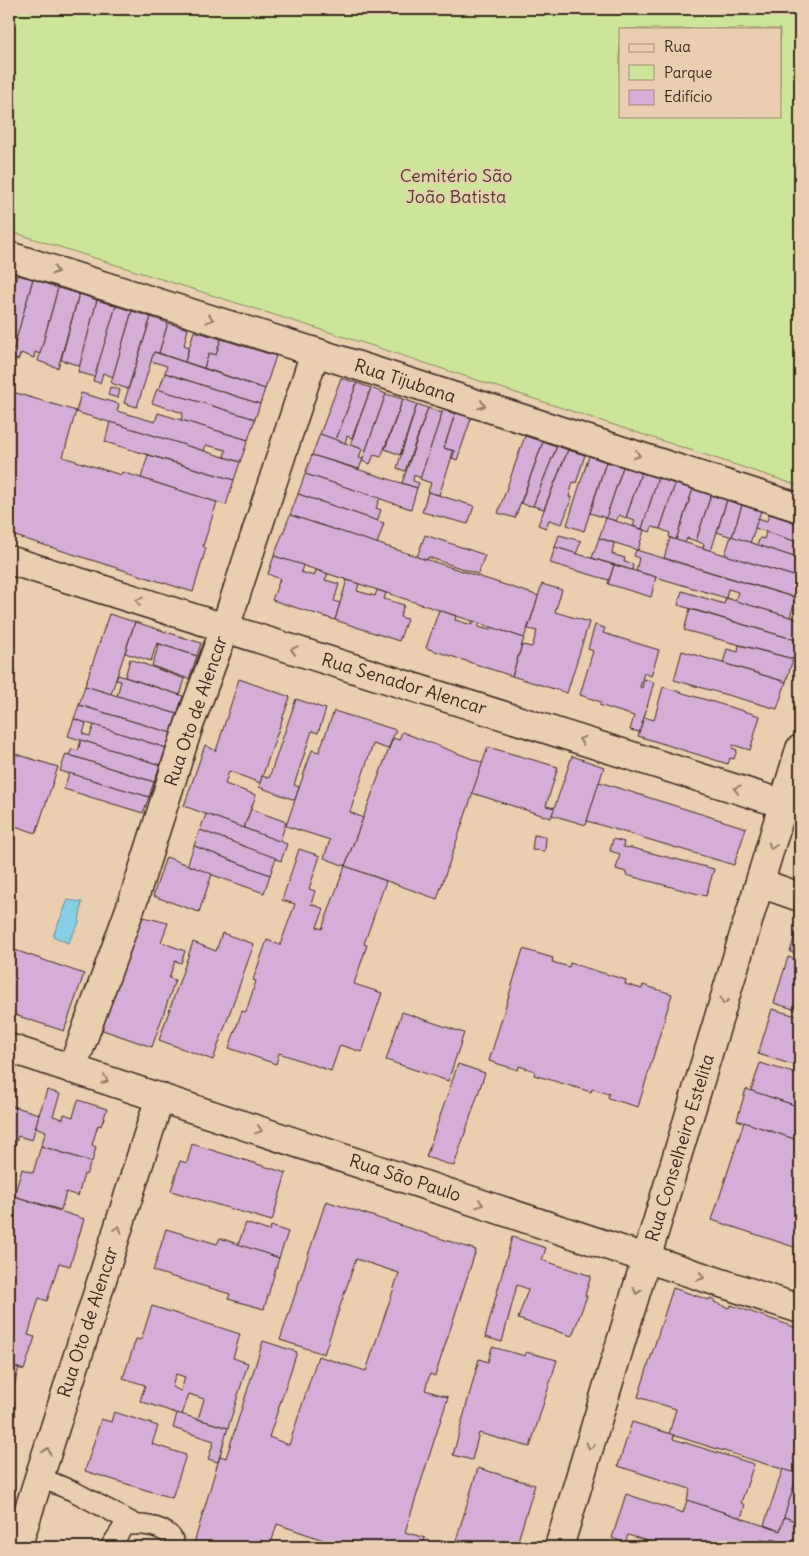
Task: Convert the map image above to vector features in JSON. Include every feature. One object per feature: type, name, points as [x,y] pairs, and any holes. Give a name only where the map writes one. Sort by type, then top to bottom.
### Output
[{"type":"street","name":"Rua Tijubana","points":[[9,256],[800,508]]},
{"type":"street","name":"Rua Oto de Alencar","points":[[72,1069],[134,898],[188,728],[225,628],[315,352]]},
{"type":"street","name":"Rua Senador Alencar","points":[[9,560],[792,806]]},
{"type":"street","name":"Rua Conselheiro Estelita","points":[[559,1547],[760,883],[792,806],[800,749]]},
{"type":"street","points":[[760,883],[800,897]]},
{"type":"street","name":"Rua São Paulo","points":[[9,1048],[800,1309]]},
{"type":"street","name":"Rua Oto de Alencar","points":[[17,1547],[160,1097]]},
{"type":"lane","points":[[39,1477],[75,1492],[135,1524]]},
{"type":"lane","points":[[110,1547],[124,1526],[135,1524],[148,1525],[168,1534],[175,1542],[175,1547]]},
{"type":"green space","name":"Cemitério São João Batista","points":[[9,9],[800,9],[800,486],[373,346],[9,231]]},
{"type":"water","points":[[68,900],[82,902],[79,923],[68,943],[53,936]]},
{"type":"building","points":[[17,275],[33,279],[17,337],[12,336],[9,345],[9,302]]},
{"type":"building","points":[[33,279],[58,288],[40,354],[35,352],[34,358],[21,353],[18,360],[11,358]]},
{"type":"building","points":[[58,288],[79,294],[58,368],[38,361]]},
{"type":"building","points":[[79,294],[97,300],[80,366],[61,360]]},
{"type":"building","points":[[97,300],[116,306],[95,377],[78,372]]},
{"type":"building","points":[[116,306],[132,311],[113,377],[103,373],[100,383],[93,381]]},
{"type":"building","points":[[132,311],[151,317],[128,389],[111,383]]},
{"type":"building","points":[[151,317],[168,323],[159,353],[154,352],[137,407],[124,403]]},
{"type":"building","points":[[168,323],[188,329],[184,345],[189,347],[185,362],[159,353]]},
{"type":"building","points":[[194,331],[221,339],[216,355],[209,353],[204,368],[185,362]]},
{"type":"building","points":[[221,339],[276,356],[265,389],[204,368],[209,353],[216,355]]},
{"type":"building","points":[[154,352],[265,389],[260,404],[165,373],[167,366],[151,361]]},
{"type":"building","points":[[165,373],[260,404],[255,419],[159,390]]},
{"type":"building","points":[[341,378],[357,383],[336,440],[320,434]]},
{"type":"building","points":[[357,383],[371,388],[352,438],[347,436],[345,443],[336,440]]},
{"type":"building","points":[[110,387],[120,390],[118,398],[108,395]]},
{"type":"building","points":[[371,388],[386,394],[366,450],[350,445]]},
{"type":"building","points":[[157,389],[255,419],[248,440],[181,420],[183,413],[152,403]]},
{"type":"building","points":[[9,391],[76,411],[63,457],[121,475],[122,472],[217,502],[203,546],[206,548],[193,592],[9,534]]},
{"type":"building","points":[[81,393],[119,404],[117,411],[155,422],[158,413],[248,440],[240,462],[224,457],[226,450],[206,445],[204,451],[76,412]]},
{"type":"building","points":[[386,394],[403,399],[381,457],[374,455],[370,464],[362,461]]},
{"type":"building","points":[[403,399],[417,404],[400,455],[385,449]]},
{"type":"building","points":[[417,404],[428,408],[405,471],[397,468]]},
{"type":"building","points":[[428,408],[442,413],[421,478],[414,475],[413,481],[419,483],[417,488],[402,483]]},
{"type":"building","points":[[443,410],[455,414],[444,448],[453,451],[439,495],[428,492],[431,483],[420,479]]},
{"type":"building","points":[[456,411],[472,416],[457,460],[452,458],[455,451],[444,448]]},
{"type":"building","points":[[110,422],[240,462],[234,480],[105,442]]},
{"type":"building","points":[[320,434],[362,449],[359,458],[363,459],[359,469],[312,455]]},
{"type":"building","points":[[525,436],[543,442],[515,518],[498,513]]},
{"type":"building","points":[[543,442],[557,446],[533,506],[526,505],[521,503]]},
{"type":"building","points":[[557,446],[568,450],[544,509],[533,506]]},
{"type":"building","points":[[568,450],[585,455],[576,483],[573,482],[569,497],[572,497],[562,524],[549,520],[546,528],[538,525]]},
{"type":"building","points":[[148,455],[234,480],[226,505],[141,478]]},
{"type":"building","points":[[312,455],[417,488],[411,509],[305,474]]},
{"type":"building","points":[[589,456],[606,462],[584,531],[567,525]]},
{"type":"building","points":[[606,462],[623,467],[606,518],[590,513]]},
{"type":"building","points":[[623,467],[641,473],[626,518],[619,515],[616,521],[606,518]]},
{"type":"building","points":[[641,473],[658,478],[642,529],[633,526],[635,521],[626,518]]},
{"type":"building","points":[[305,474],[380,498],[376,508],[381,510],[377,521],[298,494]]},
{"type":"building","points":[[658,478],[675,484],[660,529],[652,527],[650,532],[642,529]]},
{"type":"building","points":[[675,484],[693,489],[676,540],[669,537],[670,533],[660,529]]},
{"type":"building","points":[[693,489],[711,495],[696,541],[687,538],[685,543],[676,540]]},
{"type":"building","points":[[428,492],[474,506],[468,524],[422,512]]},
{"type":"building","points":[[298,494],[384,523],[377,544],[290,515]]},
{"type":"building","points":[[711,495],[727,500],[711,551],[703,548],[704,544],[696,541]]},
{"type":"building","points":[[727,500],[742,505],[732,537],[717,532]]},
{"type":"building","points":[[742,505],[761,511],[750,543],[732,537]]},
{"type":"building","points":[[769,514],[800,524],[800,543],[755,528],[758,518],[767,521]]},
{"type":"building","points":[[290,515],[539,596],[524,638],[274,556]]},
{"type":"building","points":[[606,518],[644,530],[638,550],[599,538]]},
{"type":"building","points":[[766,532],[800,543],[800,559],[757,545],[760,538],[764,539]]},
{"type":"building","points":[[425,535],[485,555],[478,574],[428,557],[427,560],[417,557]]},
{"type":"building","points":[[559,535],[581,541],[576,554],[555,547]]},
{"type":"building","points":[[731,536],[800,559],[800,578],[725,555]]},
{"type":"building","points":[[599,538],[614,543],[612,554],[625,558],[624,562],[633,564],[632,570],[592,558]]},
{"type":"building","points":[[670,538],[800,578],[800,599],[664,558]]},
{"type":"building","points":[[555,547],[614,565],[609,580],[550,563]]},
{"type":"building","points":[[636,550],[796,598],[790,617],[735,601],[738,592],[728,589],[726,598],[636,571],[639,558],[634,556]]},
{"type":"building","points":[[274,556],[303,565],[301,572],[314,576],[316,570],[328,574],[325,580],[339,584],[334,601],[340,603],[335,620],[272,600],[280,579],[268,574]]},
{"type":"building","points":[[614,565],[656,577],[651,597],[608,584]]},
{"type":"building","points":[[347,580],[359,584],[357,591],[375,596],[377,590],[386,593],[384,599],[404,605],[400,617],[407,619],[399,641],[335,620]]},
{"type":"building","points":[[542,584],[562,590],[555,612],[589,622],[567,693],[512,676],[522,645],[532,647],[537,631],[528,629]]},
{"type":"building","points":[[9,586],[14,587],[9,604]]},
{"type":"building","points":[[682,591],[724,604],[726,598],[800,620],[799,641],[678,605]]},
{"type":"building","points":[[690,609],[799,641],[793,659],[684,630]]},
{"type":"building","points":[[439,610],[456,616],[455,620],[472,625],[473,621],[480,623],[478,627],[490,630],[491,627],[524,638],[512,676],[426,648]]},
{"type":"building","points":[[109,614],[135,622],[111,694],[85,686]]},
{"type":"building","points":[[135,622],[201,643],[197,656],[157,643],[151,661],[125,653]]},
{"type":"building","points":[[595,625],[605,628],[603,633],[659,650],[651,676],[644,673],[640,687],[642,688],[644,679],[654,682],[640,732],[630,730],[634,716],[599,705],[601,702],[580,695],[593,651],[588,649]]},
{"type":"building","points":[[159,644],[197,656],[189,679],[152,666]]},
{"type":"building","points":[[739,645],[793,659],[786,682],[723,663],[727,649],[738,652]]},
{"type":"building","points":[[682,651],[786,682],[777,709],[674,680]]},
{"type":"building","points":[[130,659],[185,679],[180,695],[125,677]]},
{"type":"building","points":[[118,675],[183,696],[177,714],[117,696],[121,681],[116,680]]},
{"type":"building","points":[[239,679],[290,697],[260,783],[229,771],[225,784],[256,795],[244,828],[184,806],[205,745],[216,751]]},
{"type":"building","points":[[85,686],[177,714],[171,733],[79,705]]},
{"type":"building","points":[[663,687],[760,716],[750,750],[733,745],[732,748],[737,750],[734,759],[730,758],[728,764],[638,736],[644,717],[654,720]]},
{"type":"building","points":[[296,699],[326,709],[318,733],[312,731],[294,785],[299,787],[295,800],[259,787],[262,776],[269,778]]},
{"type":"building","points":[[79,705],[171,733],[166,748],[74,719]]},
{"type":"building","points":[[334,711],[396,730],[388,749],[373,744],[350,812],[363,818],[345,866],[324,858],[330,840],[286,826],[312,750],[319,752]]},
{"type":"building","points":[[74,719],[86,723],[83,734],[90,736],[94,725],[166,748],[160,765],[68,736]]},
{"type":"building","points":[[402,732],[483,763],[437,899],[345,866],[393,738],[399,740]]},
{"type":"building","points":[[81,740],[160,765],[154,782],[69,755],[72,749],[78,751]]},
{"type":"building","points":[[488,747],[558,767],[546,806],[555,808],[551,818],[472,793]]},
{"type":"building","points":[[9,752],[58,767],[36,833],[9,824]]},
{"type":"building","points":[[66,754],[154,782],[149,797],[60,771]]},
{"type":"building","points":[[572,756],[604,767],[586,825],[552,815]]},
{"type":"building","points":[[69,773],[149,797],[143,813],[64,789]]},
{"type":"building","points":[[599,782],[746,828],[734,865],[587,821]]},
{"type":"building","points":[[251,809],[286,822],[280,842],[244,828]]},
{"type":"building","points":[[206,814],[287,844],[281,861],[200,830]]},
{"type":"building","points":[[200,830],[276,858],[270,875],[194,846]]},
{"type":"building","points":[[534,835],[546,837],[545,851],[532,850]]},
{"type":"building","points":[[613,839],[624,842],[623,847],[714,869],[706,896],[626,875],[626,872],[616,869],[620,854],[610,851]]},
{"type":"building","points":[[194,846],[270,875],[264,893],[187,866]]},
{"type":"building","points":[[299,849],[320,856],[309,889],[315,891],[311,904],[324,909],[317,927],[322,929],[345,866],[386,881],[364,944],[367,945],[354,984],[382,993],[362,1052],[340,1045],[331,1071],[279,1053],[276,1064],[229,1048],[242,1011],[246,1012],[256,981],[253,980],[267,940],[280,945],[295,904],[282,900]]},
{"type":"building","points":[[166,857],[212,874],[199,912],[153,896]]},
{"type":"building","points":[[139,916],[168,923],[161,942],[185,951],[181,963],[175,961],[169,978],[175,980],[152,1047],[100,1029]]},
{"type":"building","points":[[800,918],[800,955],[790,952]]},
{"type":"building","points":[[222,933],[254,944],[213,1060],[159,1040],[193,942],[216,951]]},
{"type":"building","points":[[9,948],[84,974],[64,1031],[9,1013]]},
{"type":"building","points":[[523,949],[553,958],[552,962],[569,967],[570,963],[626,980],[625,984],[642,989],[643,985],[672,994],[638,1107],[608,1098],[609,1094],[592,1089],[591,1092],[534,1075],[535,1071],[519,1066],[518,1070],[489,1061]]},
{"type":"building","points":[[788,957],[800,961],[800,1011],[774,1003]]},
{"type":"building","points":[[772,1009],[800,1017],[800,1067],[758,1054]]},
{"type":"building","points":[[402,1012],[464,1033],[448,1081],[386,1060]]},
{"type":"building","points":[[760,1063],[800,1075],[800,1107],[751,1091]]},
{"type":"building","points":[[458,1064],[485,1073],[454,1166],[426,1157]]},
{"type":"building","points":[[746,1089],[800,1107],[800,1141],[737,1120]]},
{"type":"building","points":[[47,1090],[60,1094],[53,1116],[63,1119],[64,1114],[73,1117],[78,1100],[107,1109],[101,1126],[98,1125],[92,1145],[96,1147],[92,1162],[41,1146],[46,1131],[35,1127]]},
{"type":"building","points":[[9,1105],[39,1114],[32,1140],[18,1136],[9,1164]]},
{"type":"building","points":[[744,1122],[800,1141],[800,1249],[712,1220]]},
{"type":"building","points":[[192,1144],[286,1173],[272,1221],[171,1191],[180,1161],[187,1163]]},
{"type":"building","points":[[41,1146],[91,1162],[86,1175],[84,1174],[78,1196],[66,1192],[61,1210],[14,1196],[22,1169],[33,1173]]},
{"type":"building","points":[[14,1196],[84,1219],[70,1266],[59,1263],[47,1301],[39,1298],[28,1335],[35,1337],[24,1370],[9,1365],[9,1212]]},
{"type":"building","points":[[326,1201],[476,1250],[435,1376],[430,1374],[425,1390],[448,1397],[405,1532],[425,1538],[422,1547],[344,1547],[277,1524],[270,1547],[193,1547],[220,1456],[226,1458],[263,1341],[297,1352],[269,1437],[289,1445],[318,1356],[366,1371],[399,1273],[356,1259],[324,1354],[280,1340]]},
{"type":"building","points":[[246,1223],[269,1231],[271,1226],[288,1232],[279,1258],[238,1245]]},
{"type":"building","points":[[166,1229],[217,1244],[220,1238],[279,1258],[264,1309],[228,1299],[230,1294],[153,1271]]},
{"type":"building","points":[[512,1237],[546,1248],[542,1260],[591,1276],[585,1295],[587,1296],[572,1336],[518,1319],[528,1289],[517,1285],[502,1342],[485,1337]]},
{"type":"building","points":[[673,1288],[709,1300],[710,1298],[715,1300],[714,1302],[729,1308],[731,1305],[800,1329],[800,1466],[798,1474],[669,1434],[676,1409],[638,1397]]},
{"type":"building","points":[[152,1306],[240,1334],[233,1358],[248,1363],[228,1428],[198,1419],[204,1399],[189,1394],[182,1415],[140,1401],[145,1385],[123,1378],[136,1339],[141,1340]],"holes":[[[176,1374],[185,1377],[181,1391],[172,1387]]]},
{"type":"building","points":[[492,1347],[525,1356],[526,1352],[557,1360],[530,1447],[479,1433],[472,1460],[453,1455],[479,1359],[488,1362]]},
{"type":"building","points":[[9,1365],[19,1368],[9,1402]]},
{"type":"building","points":[[114,1412],[158,1426],[152,1444],[186,1455],[172,1498],[85,1471],[101,1419],[111,1422]]},
{"type":"building","points":[[177,1413],[228,1428],[218,1462],[208,1459],[214,1441],[173,1428]]},
{"type":"building","points":[[632,1422],[674,1435],[673,1439],[754,1464],[741,1503],[745,1505],[741,1518],[687,1500],[690,1489],[618,1466]]},
{"type":"building","points":[[478,1468],[535,1485],[516,1547],[454,1547]]},
{"type":"building","points":[[783,1469],[798,1474],[780,1531],[764,1525]]},
{"type":"building","points":[[796,1479],[800,1480],[800,1523],[784,1517]]},
{"type":"building","points":[[626,1494],[683,1513],[687,1500],[780,1531],[784,1517],[800,1523],[800,1547],[772,1539],[771,1542],[761,1540],[759,1547],[666,1547],[628,1535],[625,1543],[612,1538]]}]
